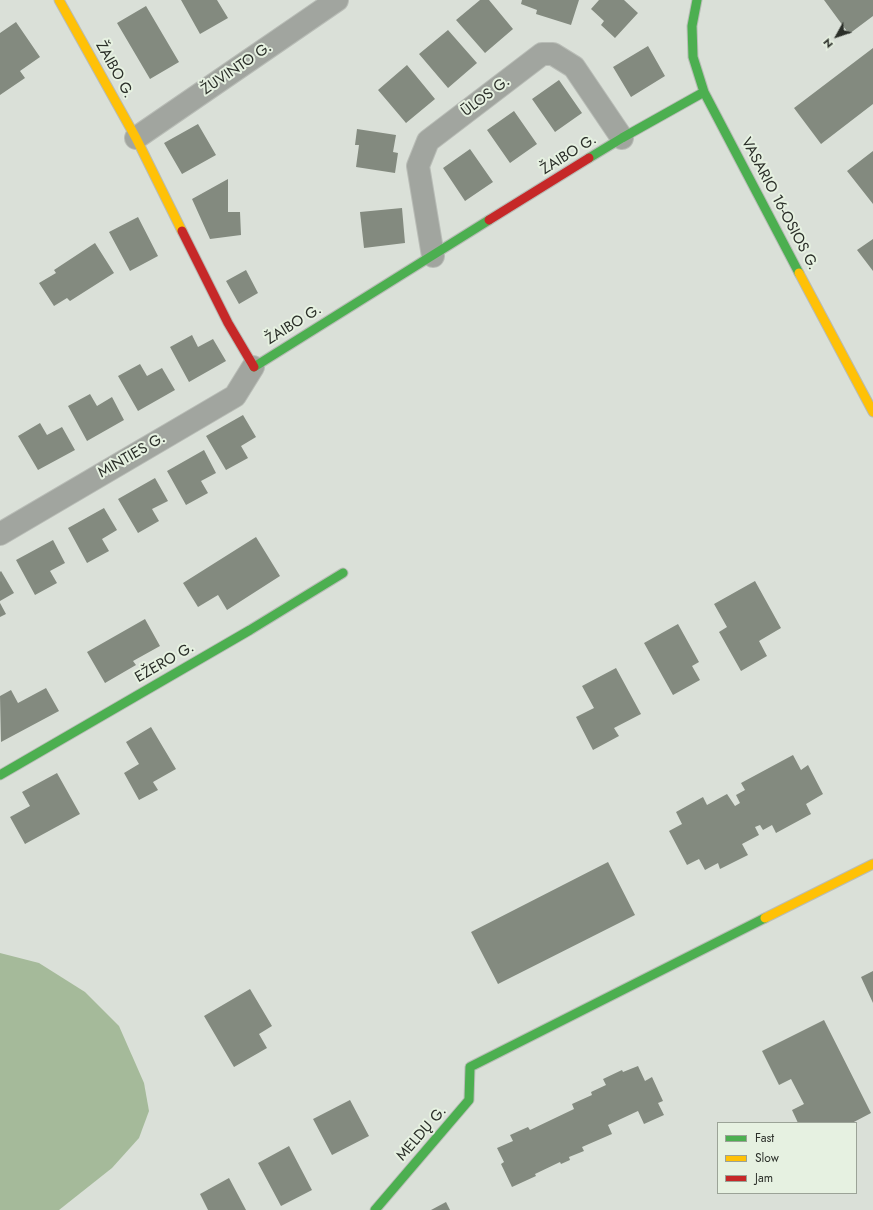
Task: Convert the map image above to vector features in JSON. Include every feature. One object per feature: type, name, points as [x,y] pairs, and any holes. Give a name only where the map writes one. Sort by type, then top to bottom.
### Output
[{"type":"street","name":"ŽAIBO G.","points":[[59,0],[136,138],[228,322],[253,367],[622,138],[704,92]]},
{"type":"street","name":"ŽUVINTO G.","points":[[136,138],[337,0]]},
{"type":"street","name":"VASARIO 16-OSIOS G.","points":[[697,0],[692,26],[693,57],[704,92],[873,412]]},
{"type":"street","name":"ŪLOS G.","points":[[433,256],[418,166],[428,141],[542,54],[553,54],[574,67],[622,138]]},
{"type":"street","name":"MINTIES G.","points":[[0,534],[234,396],[253,367]]},
{"type":"street","name":"EŽERO G.","points":[[0,775],[250,630],[343,573]]},
{"type":"street","name":"MELDŲ G.","points":[[375,1210],[469,1100],[470,1067],[873,864]]},
{"type":"shaded area","points":[[0,953],[39,963],[85,992],[119,1026],[144,1083],[149,1111],[139,1138],[112,1168],[59,1210],[0,1210]]},
{"type":"building","points":[[181,0],[217,0],[228,18],[200,34]]},
{"type":"building","points":[[480,0],[489,0],[513,29],[485,53],[456,20]]},
{"type":"building","points":[[522,0],[579,0],[571,25],[536,14],[537,10],[521,4]]},
{"type":"building","points":[[599,0],[624,0],[638,13],[615,38],[601,25],[604,21],[591,9]]},
{"type":"building","points":[[824,0],[873,0],[873,16],[849,34]]},
{"type":"building","points":[[146,6],[179,62],[150,79],[117,23]]},
{"type":"building","points":[[16,22],[40,57],[20,71],[25,78],[0,95],[0,33]]},
{"type":"building","points":[[448,30],[477,63],[448,88],[419,54]]},
{"type":"building","points":[[648,46],[665,76],[631,97],[613,67]]},
{"type":"building","points":[[873,48],[873,104],[821,144],[794,108]]},
{"type":"building","points":[[407,65],[435,99],[406,123],[378,90]]},
{"type":"building","points":[[559,80],[582,113],[555,132],[532,99]]},
{"type":"building","points":[[514,111],[537,144],[510,163],[487,130]]},
{"type":"building","points":[[198,124],[216,155],[182,174],[164,143]]},
{"type":"building","points":[[357,129],[396,135],[393,152],[398,153],[395,173],[356,167],[359,145],[355,145]]},
{"type":"building","points":[[470,149],[493,182],[465,201],[443,168]]},
{"type":"building","points":[[873,151],[873,204],[847,171]]},
{"type":"building","points":[[228,179],[228,212],[240,212],[241,235],[210,239],[192,199]]},
{"type":"building","points":[[402,208],[405,243],[364,248],[360,212]]},
{"type":"building","points":[[138,217],[158,256],[130,271],[109,232]]},
{"type":"building","points":[[873,239],[873,271],[857,250]]},
{"type":"building","points":[[95,243],[114,273],[70,301],[67,298],[54,306],[39,283],[56,273],[54,270]]},
{"type":"building","points":[[246,270],[258,293],[239,304],[226,281]]},
{"type":"building","points":[[192,335],[198,347],[213,339],[226,361],[189,382],[170,347]]},
{"type":"building","points":[[140,364],[147,376],[162,368],[175,390],[138,411],[118,376]]},
{"type":"building","points":[[90,394],[97,406],[112,397],[124,420],[87,441],[68,406]]},
{"type":"building","points":[[243,415],[256,437],[241,446],[248,458],[226,470],[206,436]]},
{"type":"building","points":[[40,423],[47,435],[62,427],[75,450],[38,470],[18,436]]},
{"type":"building","points":[[204,450],[216,473],[201,481],[208,493],[186,505],[167,471]]},
{"type":"building","points":[[155,478],[168,501],[152,509],[159,521],[138,533],[118,499]]},
{"type":"building","points":[[104,508],[117,530],[102,539],[109,551],[87,563],[68,528]]},
{"type":"building","points":[[256,537],[280,576],[227,610],[218,595],[198,607],[183,583]]},
{"type":"building","points":[[53,540],[65,563],[50,571],[57,583],[35,595],[16,560]]},
{"type":"building","points":[[1,571],[14,593],[0,601],[0,572]]},
{"type":"building","points":[[755,581],[781,628],[759,641],[767,656],[741,671],[719,632],[727,627],[714,604]]},
{"type":"building","points":[[0,603],[6,614],[0,617]]},
{"type":"building","points":[[145,619],[160,646],[133,661],[136,665],[105,683],[87,652]]},
{"type":"building","points":[[678,624],[699,662],[692,666],[700,680],[673,695],[644,643]]},
{"type":"building","points":[[616,668],[641,714],[614,728],[619,736],[593,750],[576,717],[594,708],[582,686]]},
{"type":"building","points":[[46,688],[59,711],[1,742],[0,696],[11,690],[18,703]]},
{"type":"building","points":[[151,727],[176,769],[153,782],[158,790],[139,800],[124,773],[139,764],[126,742]]},
{"type":"building","points":[[793,755],[801,770],[808,765],[823,794],[806,804],[811,814],[776,833],[772,825],[763,830],[760,825],[755,827],[759,835],[742,844],[748,855],[720,869],[718,863],[705,870],[699,859],[687,865],[669,831],[682,824],[676,812],[703,797],[707,805],[727,794],[735,806],[740,803],[736,795],[745,790],[741,783]]},
{"type":"building","points":[[57,773],[80,814],[25,844],[10,817],[30,806],[22,792]]},
{"type":"building","points":[[608,862],[635,915],[498,984],[471,932]]},
{"type":"building","points":[[873,971],[873,1003],[861,977]]},
{"type":"building","points":[[250,989],[272,1026],[259,1034],[267,1048],[234,1067],[204,1016]]},
{"type":"building","points":[[824,1020],[871,1113],[854,1122],[798,1122],[792,1110],[804,1104],[791,1079],[779,1085],[762,1051]]},
{"type":"building","points":[[638,1066],[645,1081],[652,1077],[663,1101],[658,1103],[664,1115],[644,1124],[638,1111],[608,1125],[612,1134],[582,1147],[584,1151],[569,1157],[570,1160],[561,1164],[560,1162],[535,1174],[536,1176],[512,1187],[501,1164],[504,1162],[497,1148],[513,1141],[510,1135],[528,1127],[530,1130],[574,1109],[572,1104],[592,1095],[591,1092],[606,1085],[603,1079],[622,1070],[623,1072]]},
{"type":"building","points":[[350,1100],[369,1136],[332,1155],[313,1119]]},
{"type":"building","points":[[289,1146],[312,1190],[281,1206],[258,1163]]},
{"type":"building","points":[[229,1178],[246,1210],[208,1210],[200,1194]]},
{"type":"building","points":[[446,1202],[450,1210],[431,1210]]},
{"type":"traffic: fast","points":[[697,0],[692,26],[693,57],[704,92],[799,273]]},
{"type":"traffic: fast","points":[[589,158],[704,92]]},
{"type":"traffic: fast","points":[[254,367],[489,220]]},
{"type":"traffic: fast","points":[[0,775],[250,630],[343,573]]},
{"type":"traffic: fast","points":[[375,1210],[469,1100],[470,1067],[765,918]]},
{"type":"traffic: slow","points":[[59,0],[136,138],[182,231]]},
{"type":"traffic: slow","points":[[799,273],[873,412]]},
{"type":"traffic: slow","points":[[765,918],[873,864]]},
{"type":"traffic: jam","points":[[489,220],[589,158]]},
{"type":"traffic: jam","points":[[182,231],[228,323],[254,367]]}]
